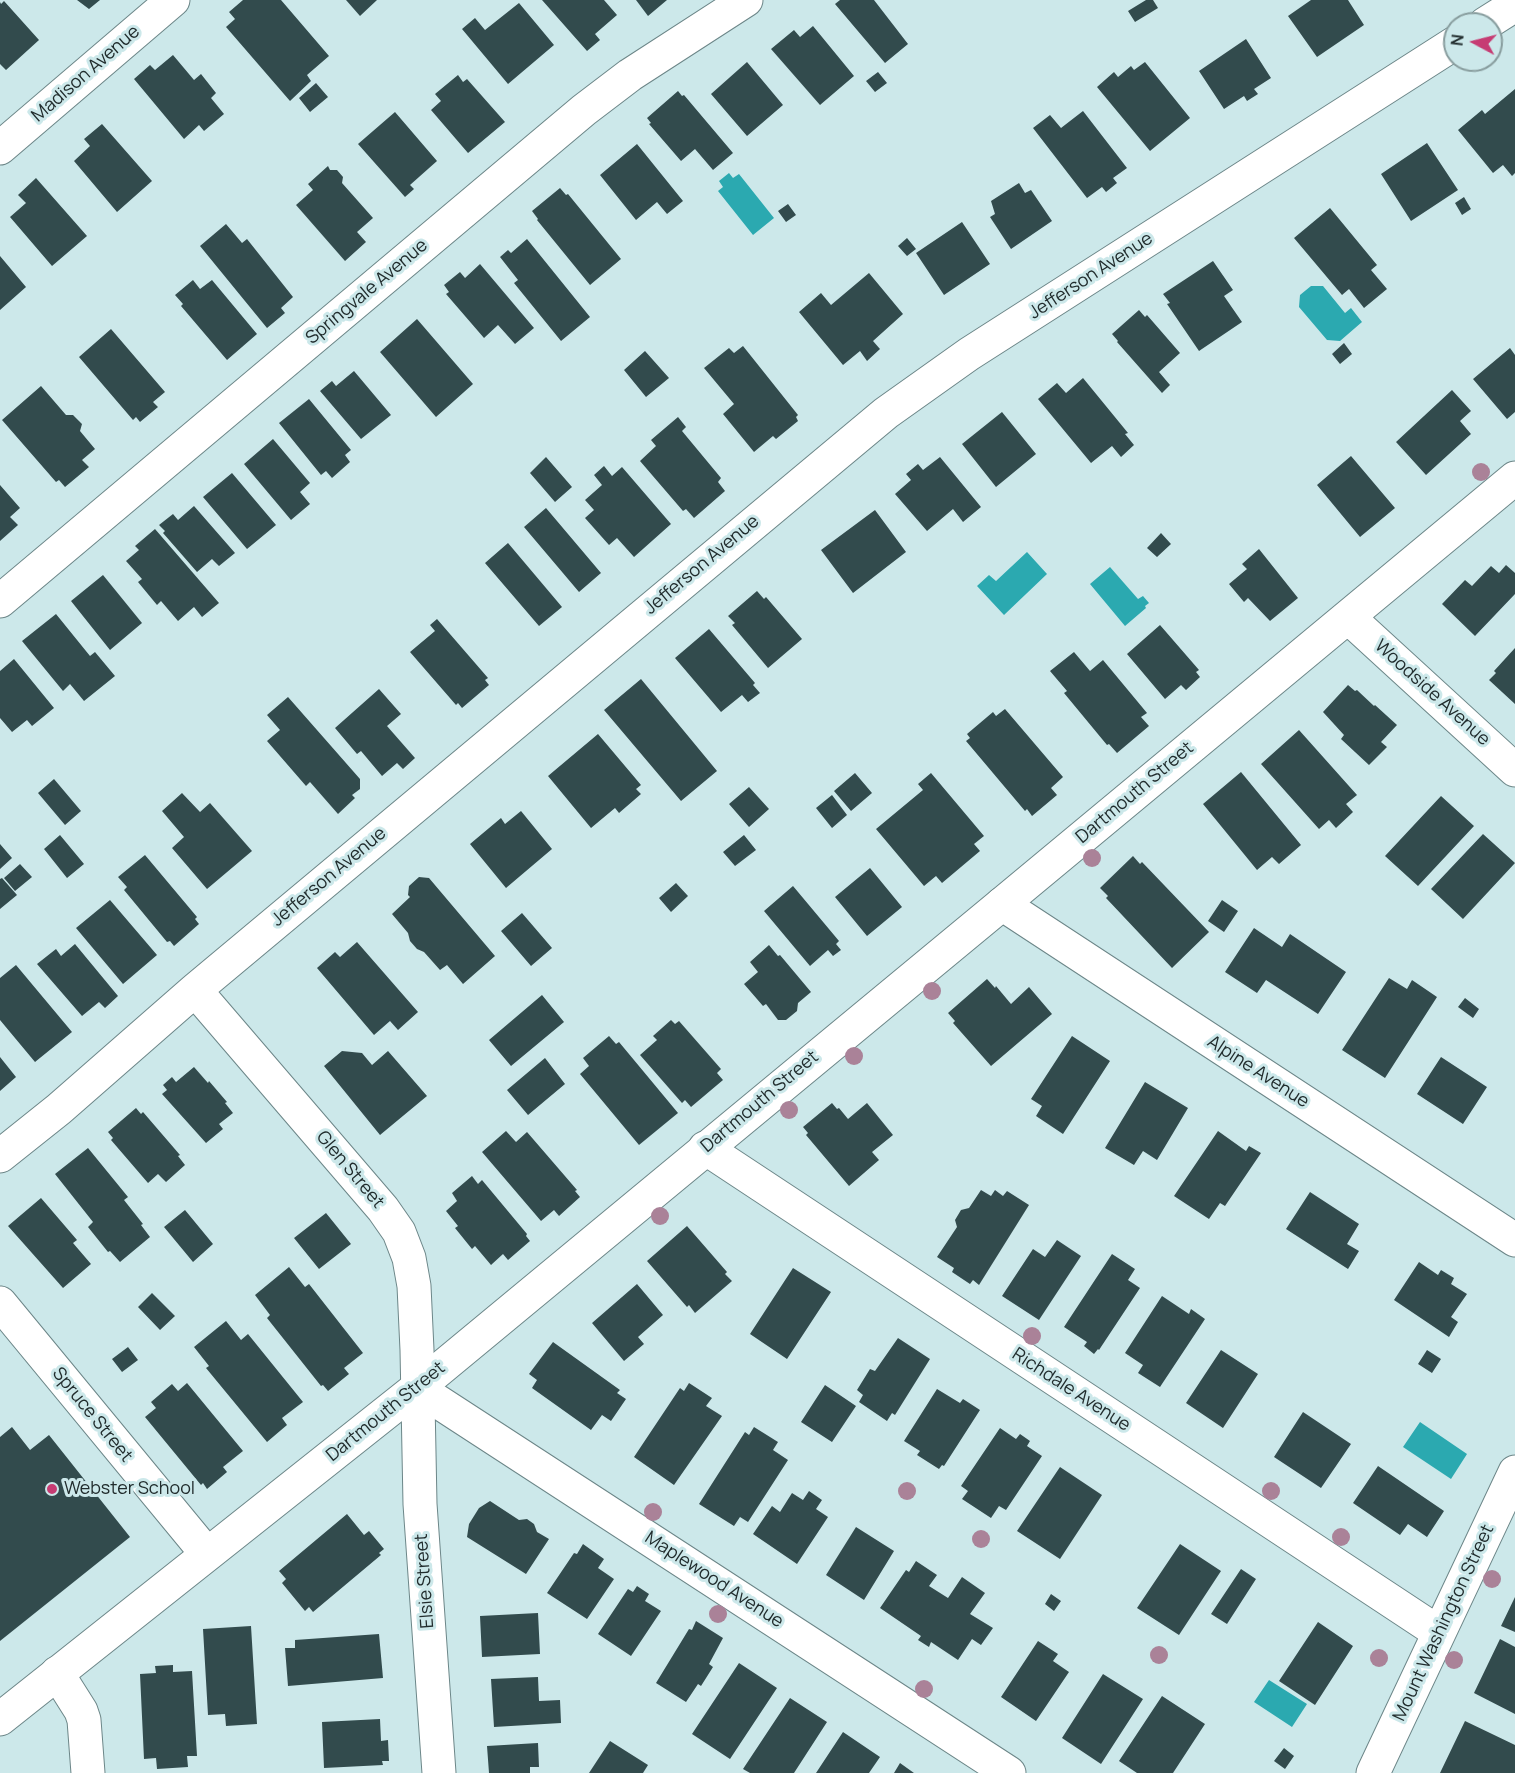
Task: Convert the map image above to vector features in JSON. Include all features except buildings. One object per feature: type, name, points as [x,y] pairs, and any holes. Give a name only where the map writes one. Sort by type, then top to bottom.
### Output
[{"type":"street","name":"Madison Avenue","points":[[0,148],[173,0]]},
{"type":"street","name":"Springvale Avenue","points":[[0,601],[584,110],[630,75],[746,0]]},
{"type":"street","name":"Jefferson Avenue","points":[[0,1156],[841,449],[913,392],[1443,51]]},
{"type":"street","name":"Dartmouth Street","points":[[0,1719],[417,1388],[1515,478]]},
{"type":"street","name":"Woodside Avenue","points":[[1348,617],[1515,770]]},
{"type":"street","name":"Alpine Avenue","points":[[1002,904],[1515,1240]]},
{"type":"street","name":"Glen Street","points":[[195,990],[383,1209],[395,1226],[405,1245],[412,1272],[417,1388]]},
{"type":"street","name":"Richdale Avenue","points":[[705,1148],[1438,1632]]},
{"type":"street","name":"Spruce Street","points":[[0,1303],[207,1554]]},
{"type":"street","name":"Elsie Street","points":[[417,1388],[420,1504],[439,1773]]},
{"type":"street","name":"Maplewood Avenue","points":[[417,1388],[1009,1773]]},
{"type":"street","name":"Mount Washington Street","points":[[1373,1773],[1515,1472]]},
{"type":"street","points":[[57,1673],[83,1715],[88,1773]]},
{"type":"water","points":[[729,173],[733,178],[739,174],[774,218],[753,235],[718,191],[723,187],[719,181]]},
{"type":"water","points":[[1311,286],[1323,286],[1345,313],[1351,308],[1362,322],[1340,341],[1327,340],[1299,307],[1300,295]]},
{"type":"water","points":[[1027,552],[1047,574],[1004,615],[977,586],[989,575],[996,581]]},
{"type":"water","points":[[1110,567],[1138,599],[1143,596],[1149,603],[1125,626],[1090,584]]},
{"type":"water","points":[[1420,1422],[1467,1454],[1451,1479],[1403,1447]]},
{"type":"water","points":[[1269,1680],[1307,1704],[1292,1727],[1254,1702]]},
{"type":"place","name":"Webster School","points":[[52,1489]]}]
